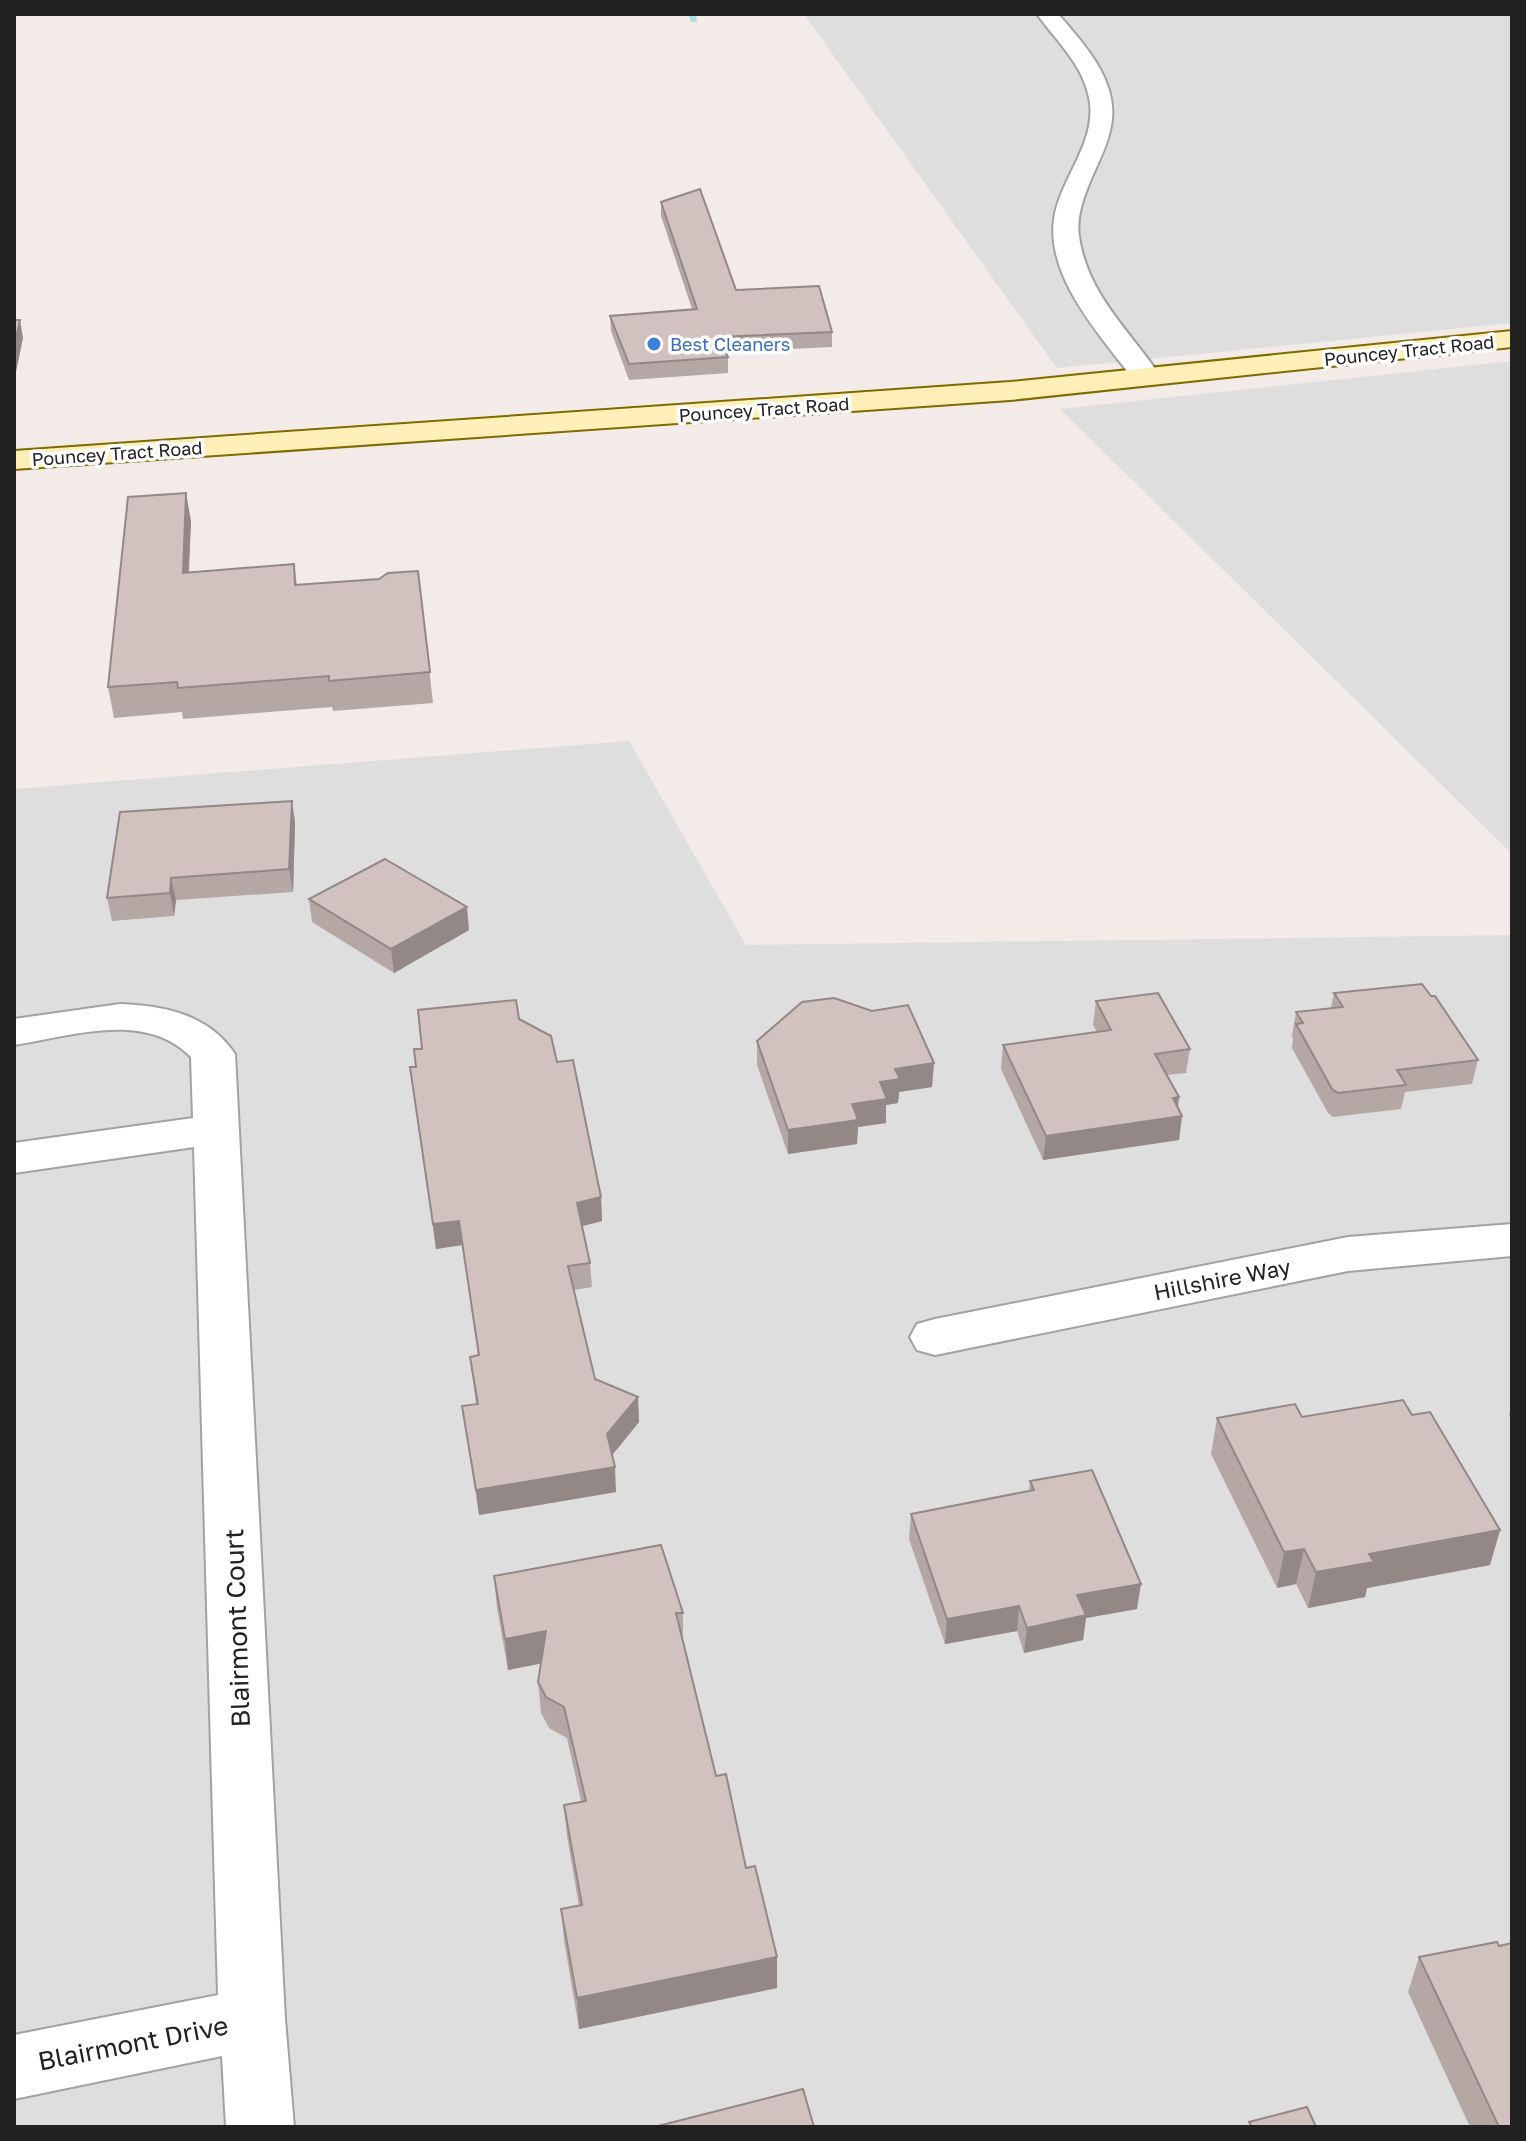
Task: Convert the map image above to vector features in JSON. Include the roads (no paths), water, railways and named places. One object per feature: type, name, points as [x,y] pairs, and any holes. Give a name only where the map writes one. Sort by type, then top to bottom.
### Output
[{"type":"main road","name":"Pouncey Tract Road","points":[[14,460],[848,403],[1147,377],[1512,339]]},
{"type":"street","points":[[1047,14],[1089,68],[1101,99],[1098,133],[1069,203],[1068,249],[1079,281],[1094,307],[1147,377]]},
{"type":"street","name":"Blairmont Court","points":[[14,1032],[134,1015],[185,1028],[202,1040],[213,1054],[252,2019],[260,2127]]},
{"type":"street","points":[[14,1158],[218,1129]]},
{"type":"street","name":"Hillshire Way","points":[[935,1337],[1348,1254],[1512,1240]]},
{"type":"street","name":"Blairmont Drive","points":[[14,2067],[252,2019]]},
{"type":"waterway","points":[[692,14],[694,20]]},
{"type":"place","name":"Best Cleaners","points":[[654,344]]}]
